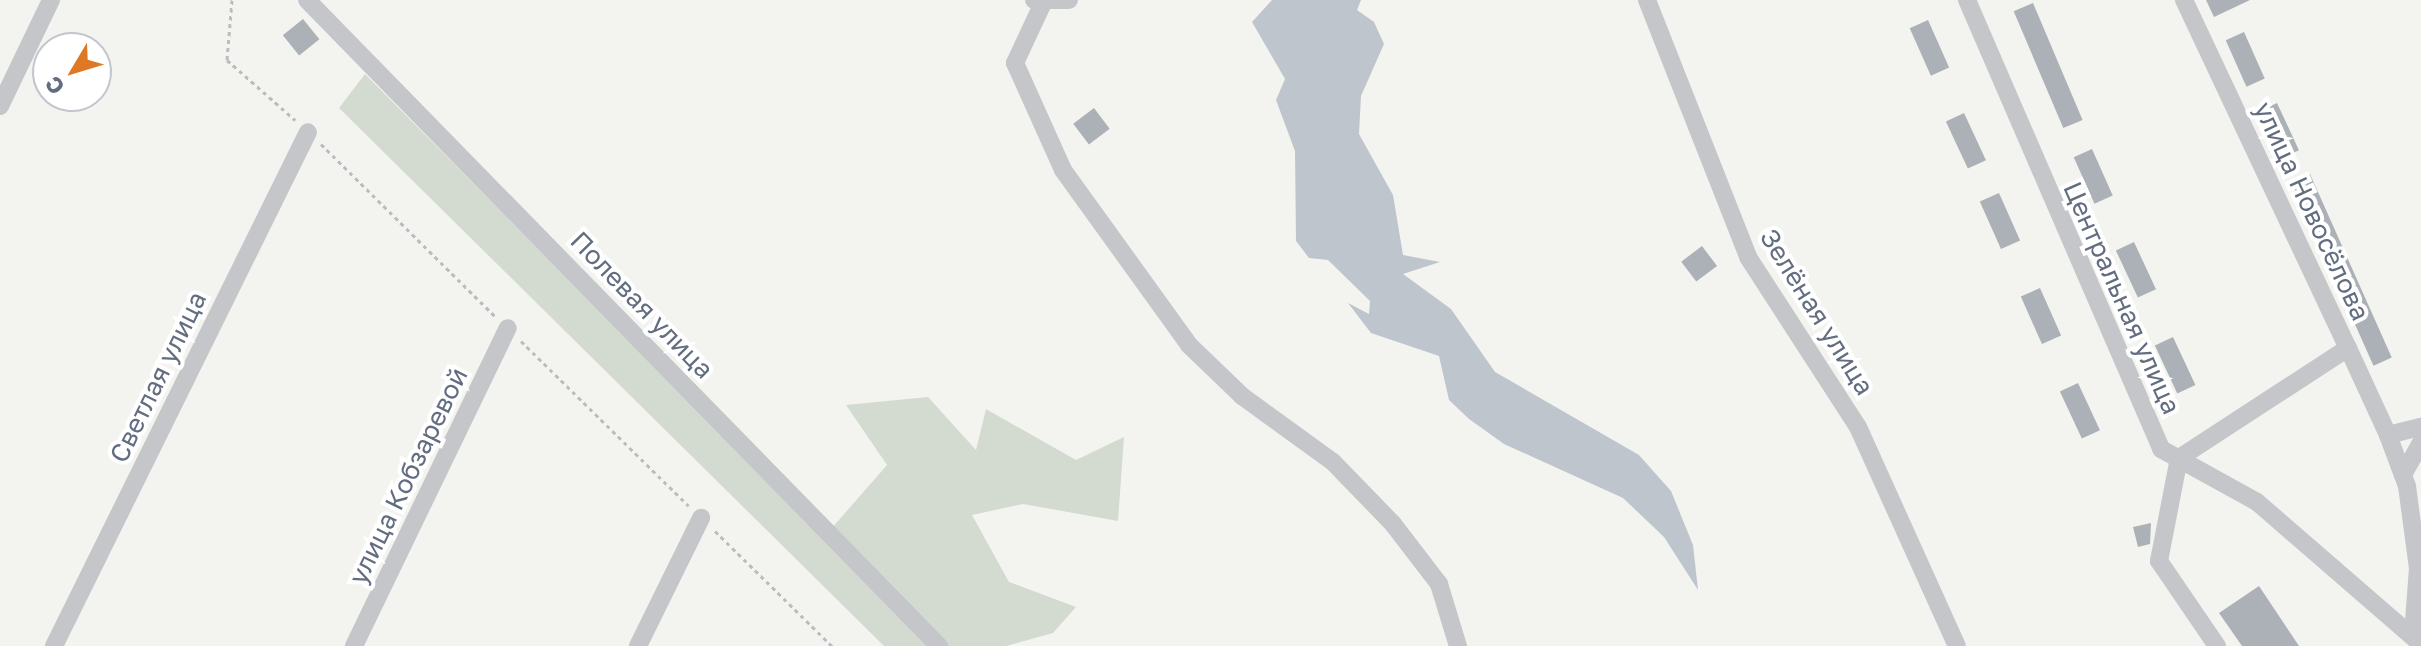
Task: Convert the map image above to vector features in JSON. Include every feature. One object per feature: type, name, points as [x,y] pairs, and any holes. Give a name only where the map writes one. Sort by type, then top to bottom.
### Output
[{"type":"street","points":[[0,106],[51,0]]},
{"type":"street","name":"Полевая улица","points":[[307,0],[939,646]]},
{"type":"street","points":[[1069,0],[1038,3],[1015,63],[1063,170],[1189,345],[1242,396],[1333,462],[1393,524],[1439,584],[1458,646]]},
{"type":"street","name":"Зелёная улица","points":[[1647,0],[1748,257],[1858,427],[1957,646]]},
{"type":"street","name":"Центральная улица","points":[[1967,0],[2136,399],[2161,449],[2257,502],[2417,640]]},
{"type":"street","name":"улица Новосёлова","points":[[2179,458],[2348,348],[2184,0]]},
{"type":"street","name":"Светлая улица","points":[[54,646],[308,132]]},
{"type":"street","name":"улица Кобзаревой","points":[[354,646],[508,328]]},
{"type":"street","points":[[2348,348],[2403,475],[2418,568],[2417,640]]},
{"type":"street","points":[[2388,435],[2421,427]]},
{"type":"street","points":[[2403,475],[2421,443]]},
{"type":"street","points":[[2179,458],[2159,561],[2217,646]]},
{"type":"street","points":[[638,646],[701,518]]},
{"type":"path","points":[[232,0],[227,60],[308,132],[832,646]]},
{"type":"shaded area","points":[[1272,0],[1361,0],[1357,10],[1374,22],[1384,44],[1361,96],[1359,134],[1393,195],[1403,255],[1440,262],[1403,274],[1451,309],[1495,372],[1639,455],[1671,491],[1693,545],[1698,590],[1664,537],[1623,498],[1504,444],[1469,419],[1449,400],[1439,356],[1371,333],[1348,303],[1369,314],[1370,301],[1328,260],[1309,258],[1296,241],[1295,151],[1276,100],[1285,79],[1252,22]]},
{"type":"shaded area","points":[[365,74],[824,537],[887,465],[846,405],[928,397],[976,450],[986,409],[1076,460],[1124,437],[1118,521],[1023,504],[972,515],[1009,582],[1076,607],[1053,633],[1006,646],[884,646],[339,108]]},
{"type":"building","points":[[2206,0],[2250,0],[2214,17]]},
{"type":"building","points":[[2033,3],[2083,120],[2063,128],[2014,11]]},
{"type":"building","points":[[303,19],[319,39],[299,56],[283,35]]},
{"type":"building","points":[[1928,20],[1949,68],[1931,76],[1910,28]]},
{"type":"building","points":[[2244,32],[2265,79],[2246,87],[2226,40]]},
{"type":"building","points":[[2277,103],[2299,150],[2281,159],[2259,111]]},
{"type":"building","points":[[1094,108],[1110,129],[1089,144],[1073,124]]},
{"type":"building","points":[[1964,113],[1986,160],[1968,169],[1946,121]]},
{"type":"building","points":[[2092,149],[2113,196],[2094,204],[2074,157]]},
{"type":"building","points":[[2310,174],[2392,358],[2373,366],[2292,182]]},
{"type":"building","points":[[1999,193],[2020,241],[2001,249],[1980,202]]},
{"type":"building","points":[[2134,242],[2156,289],[2138,298],[2116,250]]},
{"type":"building","points":[[1702,246],[1717,266],[1696,282],[1681,262]]},
{"type":"building","points":[[2040,288],[2061,336],[2042,344],[2021,297]]},
{"type":"building","points":[[2173,337],[2195,385],[2177,393],[2155,345]]},
{"type":"building","points":[[2078,383],[2100,430],[2082,439],[2060,391]]},
{"type":"building","points":[[2151,523],[2150,544],[2138,547],[2133,527]]},
{"type":"building","points":[[2259,586],[2299,646],[2242,646],[2219,613]]}]
